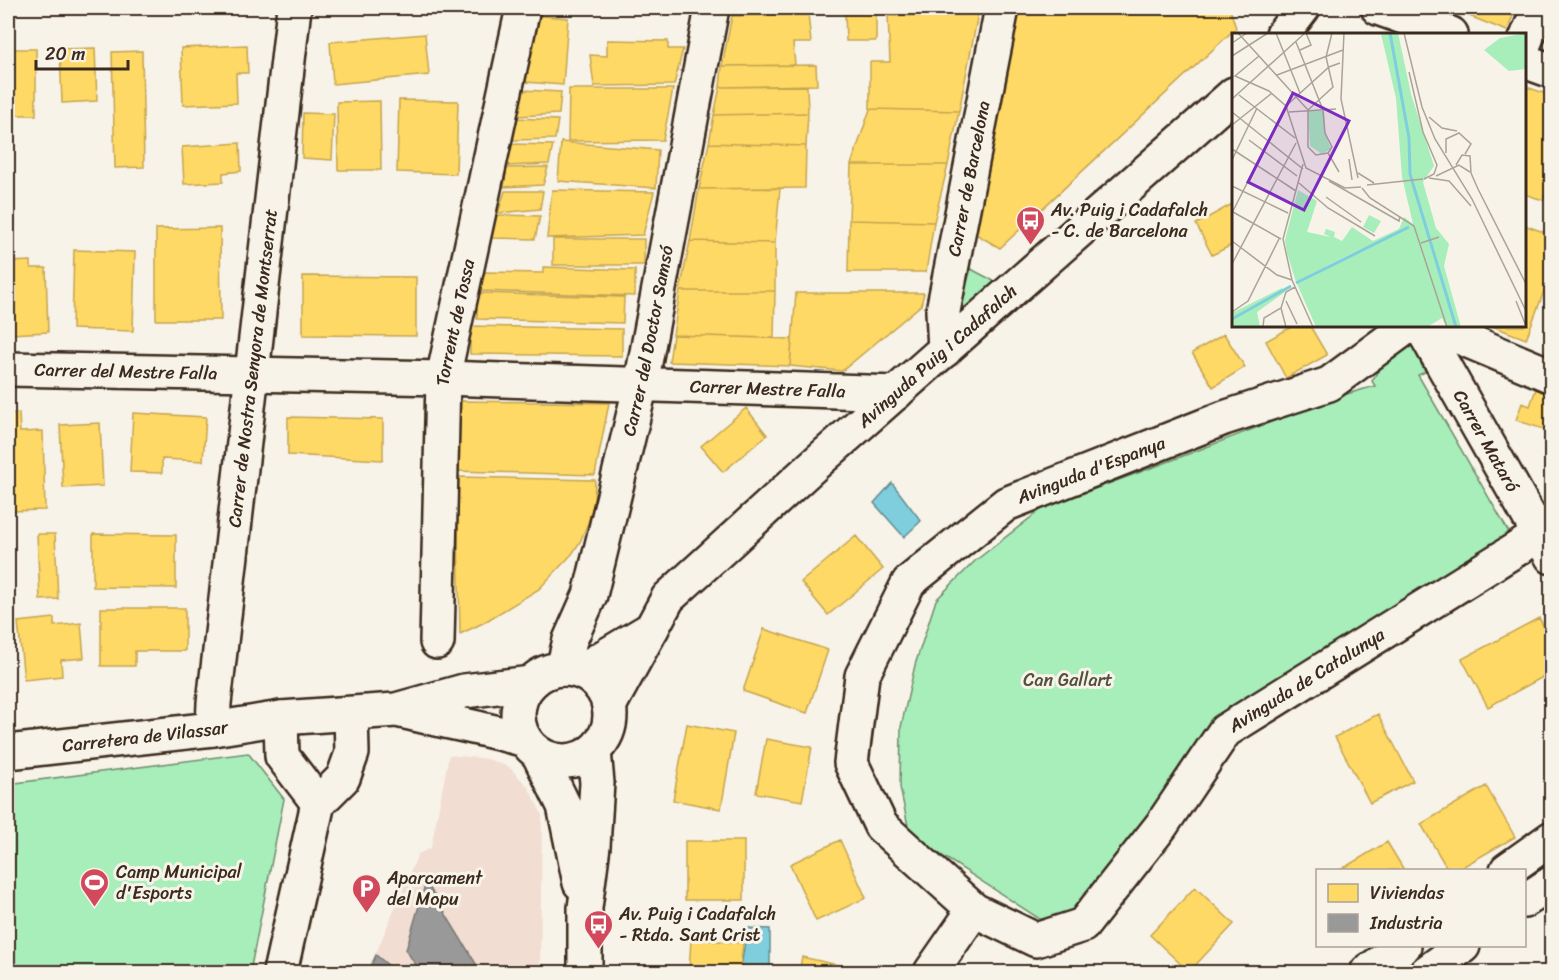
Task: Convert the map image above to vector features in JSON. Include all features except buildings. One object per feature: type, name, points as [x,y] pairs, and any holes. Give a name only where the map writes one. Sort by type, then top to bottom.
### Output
[{"type":"street","name":"Carrer de Nostra Senyora de Montserrat","points":[[213,729],[214,703],[294,8]]},
{"type":"street","name":"Torrent de Tossa","points":[[437,642],[443,378],[523,8]]},
{"type":"street","name":"Carrer del Doctor Samsó","points":[[571,670],[570,640],[590,595],[641,384],[712,8]]},
{"type":"street","name":"Carrer de Barcelona","points":[[945,350],[943,311],[1002,8]]},
{"type":"street","points":[[1284,33],[1303,8]]},
{"type":"street","points":[[1378,8],[1448,33]]},
{"type":"street","points":[[1526,39],[1539,8]]},
{"type":"street","points":[[1526,63],[1551,71]]},
{"type":"street","name":"Avinguda Puig i Cadafalch","points":[[609,706],[668,598],[1232,95]]},
{"type":"street","name":"Avinguda d'Espanya","points":[[974,910],[881,826],[851,763],[862,676],[909,582],[1006,504],[1224,418],[1329,384],[1407,327]]},
{"type":"street","name":"Carrer Mataró","points":[[1422,327],[1547,538]]},
{"type":"street","points":[[1435,327],[1551,376]]},
{"type":"street","name":"Carrer del Mestre Falla","points":[[8,369],[641,384]]},
{"type":"street","name":"Carrer Mestre Falla","points":[[641,384],[896,393]]},
{"type":"street","name":"Avinguda de Catalunya","points":[[974,910],[1036,940],[1083,925],[1161,825],[1225,731],[1547,538]]},
{"type":"street","points":[[585,908],[564,806],[520,731],[518,711],[524,691],[545,673],[571,670],[652,628]]},
{"type":"street","points":[[396,710],[487,729],[532,748],[548,759],[567,762],[586,757],[594,751],[606,736],[610,716],[606,695],[599,685],[590,677],[571,670]]},
{"type":"street","points":[[396,710],[464,691],[531,683]]},
{"type":"street","name":"Carretera de Vilassar","points":[[8,752],[213,729],[281,718],[396,710]]},
{"type":"street","points":[[280,972],[318,803],[344,778],[352,753],[351,714]]},
{"type":"street","points":[[281,718],[282,756],[318,803]]},
{"type":"street","points":[[585,972],[585,908],[597,794],[594,751]]},
{"type":"street","points":[[1508,869],[1551,838]]},
{"type":"street","points":[[1526,900],[1551,883]]},
{"type":"street","points":[[931,972],[974,910]]},
{"type":"street","points":[[1367,972],[1401,947]]},
{"type":"street","points":[[1427,972],[1460,947]]},
{"type":"shaded area","points":[[449,755],[488,759],[509,767],[528,787],[542,814],[540,972],[368,972],[418,854],[431,848]]},
{"type":"green space","points":[[971,269],[1007,288],[949,341]]},
{"type":"green space","name":"Can Gallart","points":[[1405,332],[1425,372],[1418,375],[1518,548],[1219,719],[1083,925],[1049,925],[938,853],[909,831],[900,787],[901,727],[915,665],[936,600],[975,561],[1043,508],[1336,397],[1375,386],[1372,381],[1394,344]]},
{"type":"green space","points":[[248,753],[284,799],[250,972],[8,972],[8,784]]},
{"type":"water","points":[[892,483],[921,521],[904,537],[874,503]]},
{"type":"water","points":[[747,928],[770,929],[770,972],[741,968]]},
{"type":"place","name":"Av. Puig i Cadafalch - C. de Barcelona","points":[[1030,246]]},
{"type":"place","name":"Camp Municipal d'Esports","points":[[95,908]]},
{"type":"place","name":"Aparcament del Mopu","points":[[366,914]]},
{"type":"place","name":"Av. Puig i Cadafalch - Rtda. Sant Crist","points":[[598,950]]}]
